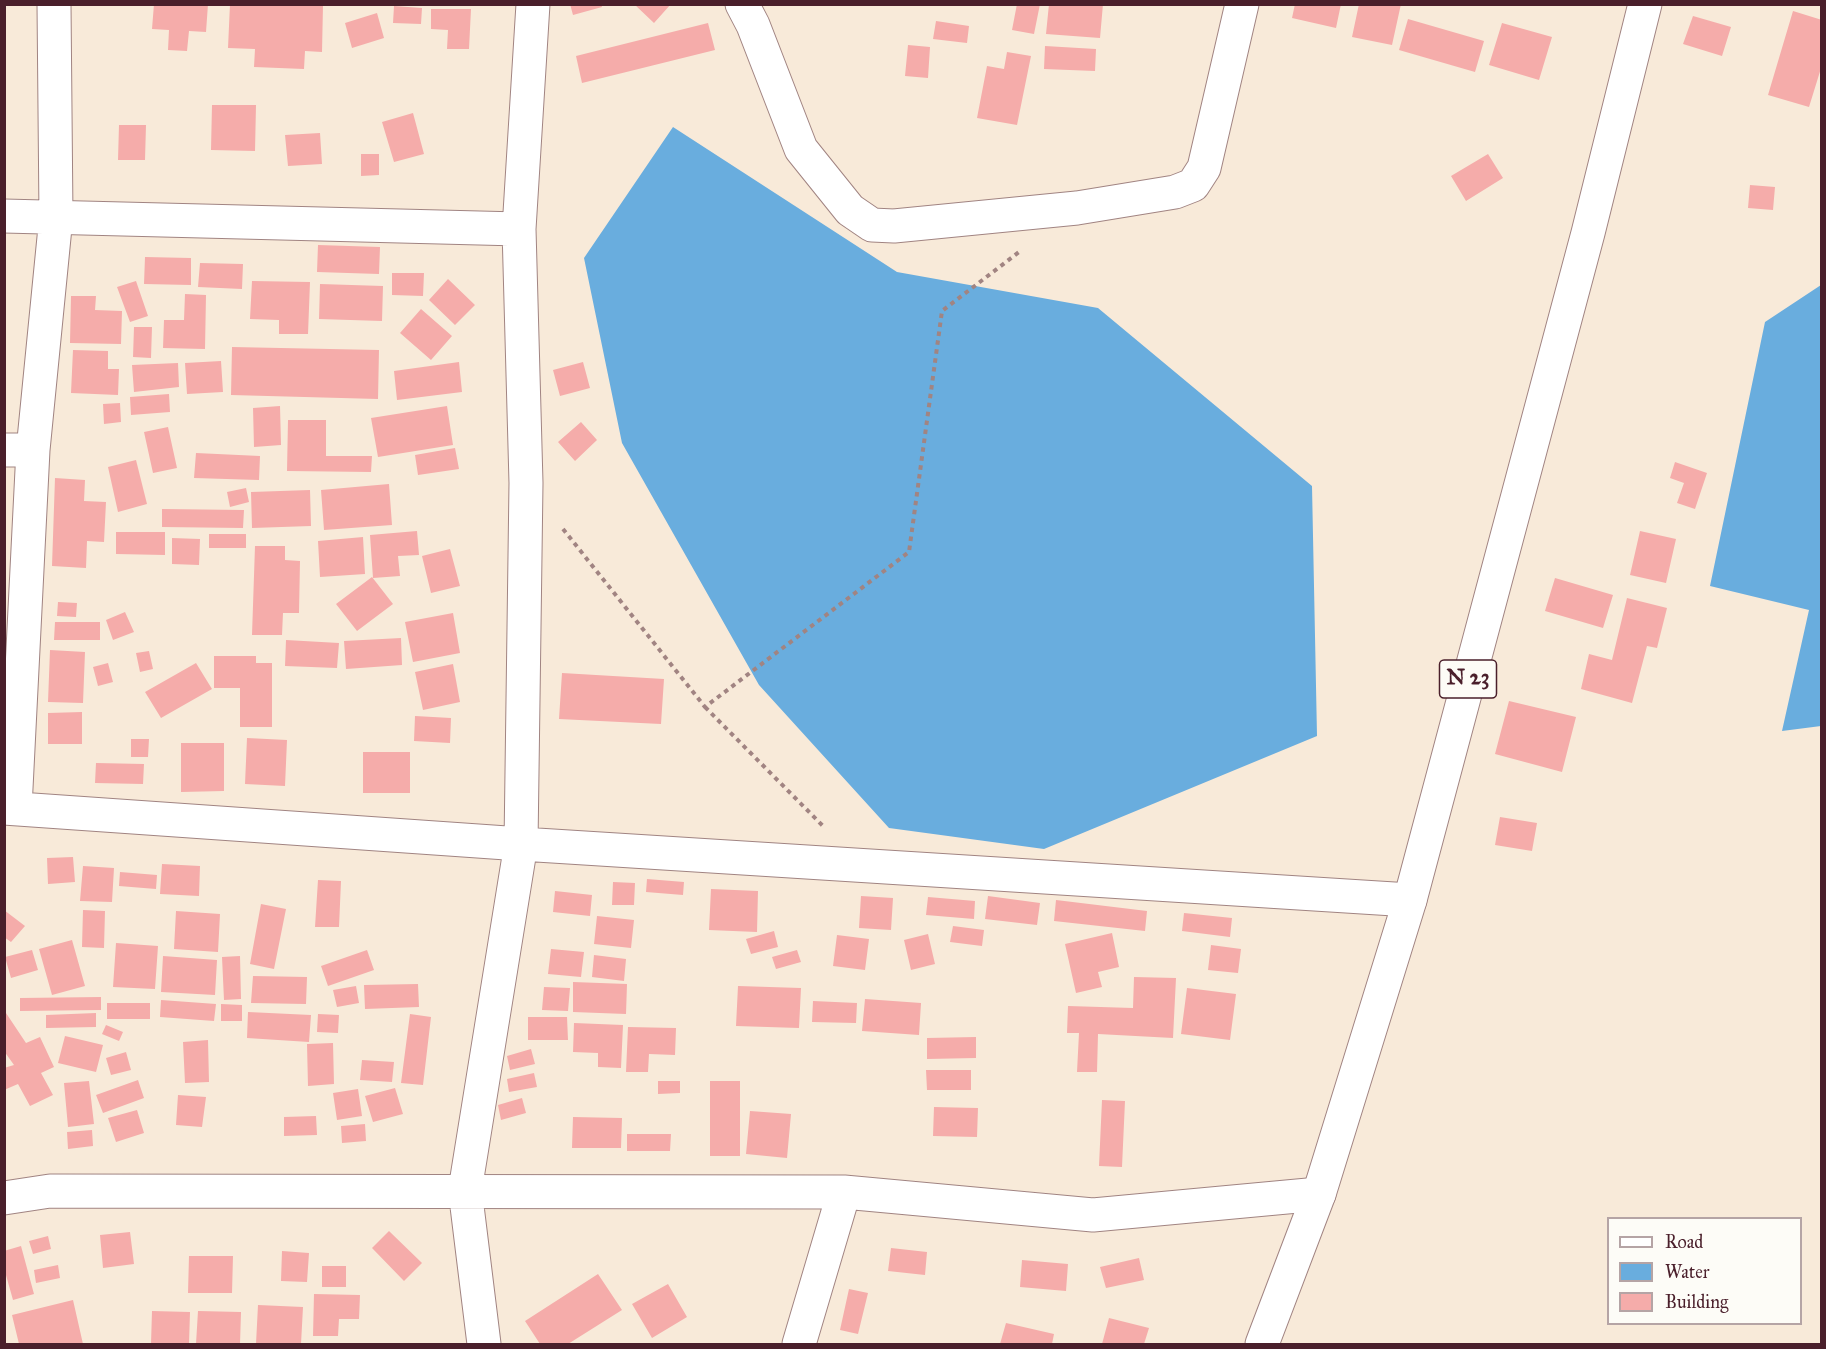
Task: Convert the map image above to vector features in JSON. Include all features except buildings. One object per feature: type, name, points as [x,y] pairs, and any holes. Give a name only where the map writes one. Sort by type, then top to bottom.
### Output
[{"type":"street","points":[[54,4],[56,217],[19,450],[10,808],[521,844],[1410,900]]},
{"type":"street","points":[[484,1344],[465,1190],[521,844],[526,483],[519,229],[533,4]]},
{"type":"street","points":[[742,4],[753,25],[801,148],[850,210],[872,225],[894,226],[1077,208],[1175,192],[1193,185],[1204,168],[1242,4]]},
{"type":"street","name":"N 23","points":[[1262,1344],[1318,1194],[1410,900],[1588,233],[1645,4]]},
{"type":"street","points":[[4,216],[519,229]]},
{"type":"street","points":[[4,1198],[50,1191],[844,1192],[1093,1215],[1318,1194]]},
{"type":"street","points":[[799,1344],[844,1192]]},
{"type":"path","points":[[705,707],[909,552],[942,311],[1023,249]]},
{"type":"path","points":[[526,483],[705,707],[863,866]]},
{"type":"water","points":[[673,127],[897,272],[1098,308],[1312,486],[1317,736],[1044,849],[889,828],[759,685],[622,443],[584,258]]},
{"type":"water","points":[[1821,285],[1821,726],[1782,731],[1809,610],[1710,586],[1765,322]]}]
